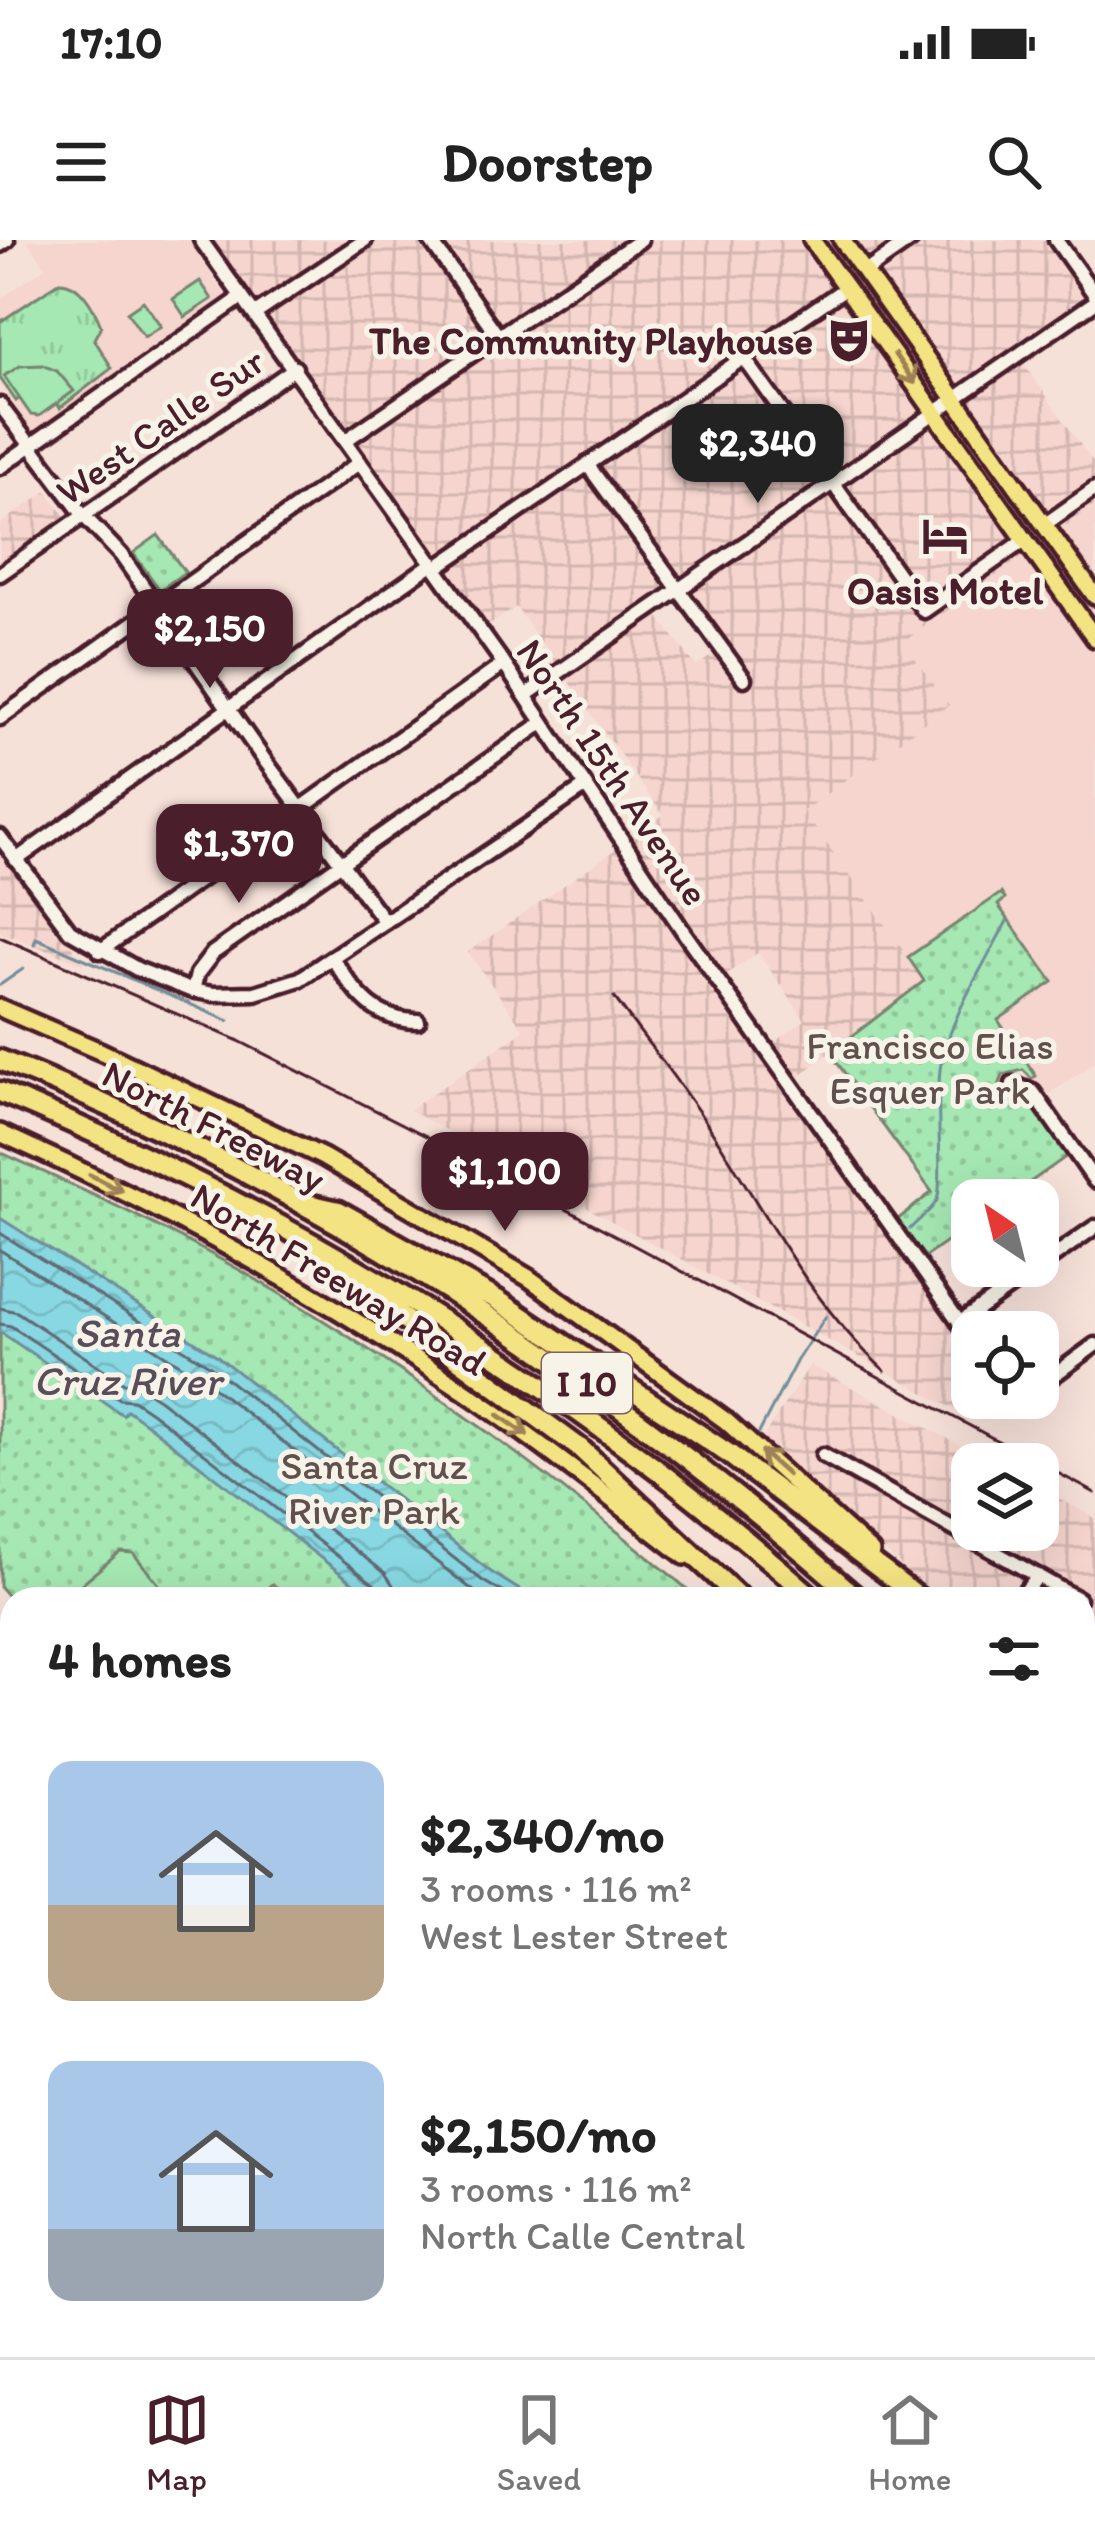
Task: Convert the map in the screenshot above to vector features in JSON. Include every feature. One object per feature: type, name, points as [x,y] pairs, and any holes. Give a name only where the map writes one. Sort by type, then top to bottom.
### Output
[{"type":"highway","name":"North Freeway","points":[[0,1060],[110,1108],[292,1200],[442,1286],[689,1456],[844,1587]]},
{"type":"highway","name":"North Freeway","points":[[0,1092],[136,1153],[272,1222],[406,1300],[571,1407],[743,1536],[800,1587]]},
{"type":"highway","points":[[292,1200],[339,1211],[496,1299],[729,1454],[905,1587]]},
{"type":"highway","points":[[272,1222],[581,1449],[728,1587]]},
{"type":"main road","points":[[812,240],[1095,638]]},
{"type":"main road","points":[[842,240],[1095,596]]},
{"type":"main road","points":[[0,1008],[322,1156],[530,1278],[726,1421],[908,1587]]},
{"type":"main road","name":"North Freeway Road","points":[[0,1133],[201,1232],[435,1371],[547,1449],[725,1587]]},
{"type":"street","name":"North 15th Avenue","points":[[201,240],[526,695],[585,788],[951,1312]]},
{"type":"street","points":[[255,314],[365,240]]},
{"type":"street","points":[[430,240],[498,337]]},
{"type":"street","points":[[346,440],[640,240]]},
{"type":"street","points":[[865,272],[911,240]]},
{"type":"street","points":[[526,695],[955,401],[1095,298],[1056,240]]},
{"type":"street","points":[[16,860],[230,706],[847,287]]},
{"type":"street","points":[[0,466],[242,296]]},
{"type":"street","points":[[744,358],[924,611],[1026,539]]},
{"type":"street","name":"West Calle Sur","points":[[0,574],[295,368]]},
{"type":"street","points":[[0,405],[84,516],[121,555],[385,922]]},
{"type":"street","points":[[0,718],[360,463]]},
{"type":"street","points":[[587,464],[744,679]]},
{"type":"street","points":[[1045,525],[1095,489]]},
{"type":"street","points":[[100,951],[504,664]]},
{"type":"street","points":[[193,991],[197,974],[213,953],[542,723]]},
{"type":"street","points":[[0,837],[70,931],[100,951],[193,991],[213,994],[272,989],[300,979],[585,788]]},
{"type":"street","points":[[332,958],[374,1010],[387,1017],[418,1021]]},
{"type":"street","points":[[1013,1084],[1033,1092],[1095,1181]]},
{"type":"street","points":[[976,1311],[1095,1227]]},
{"type":"street","points":[[1059,1372],[1095,1345]]},
{"type":"street","points":[[823,1455],[1058,1587]]},
{"type":"street","points":[[1029,1587],[1038,1576]]},
{"type":"shaded area","points":[[27,240],[188,240],[227,298],[34,432],[0,385],[0,299],[46,267]]},
{"type":"shaded area","points":[[211,240],[1056,240],[1095,295],[1018,356],[1095,465],[1095,505],[903,642],[949,705],[803,811],[925,980],[797,1078],[773,1043],[805,1020],[758,953],[724,976],[631,840],[663,815],[516,607],[484,629]],"holes":[[[689,584],[755,681],[743,690],[716,653],[696,666],[652,608]]]},
{"type":"shaded area","points":[[47,491],[67,519],[0,566],[0,524]]},
{"type":"shaded area","points":[[1095,505],[1095,1062],[1045,1097],[997,1020],[1000,894],[908,957],[802,811],[949,705],[902,642]]},
{"type":"shaded area","points":[[622,845],[951,1322],[951,1407],[409,1110],[524,1030],[468,952]]},
{"type":"shaded area","points":[[0,846],[84,964],[0,932]]},
{"type":"shaded area","points":[[810,1365],[956,1443],[951,1443],[951,1551],[1059,1551],[1059,1498],[1095,1518],[1095,1587],[925,1587],[761,1440]]},
{"type":"green space","points":[[200,281],[212,299],[185,317],[173,299]]},
{"type":"green space","points":[[59,282],[73,286],[90,304],[101,326],[94,339],[112,368],[60,408],[55,401],[22,396],[16,401],[0,378],[0,322]]},
{"type":"green space","points":[[143,301],[161,326],[144,337],[127,312]]},
{"type":"green space","points":[[42,365],[57,371],[74,391],[39,416],[31,415],[4,376],[20,366]]},
{"type":"green space","points":[[158,535],[185,572],[160,590],[133,553]]},
{"type":"green space","name":"Francisco Elias Esquer Park","points":[[1001,893],[1005,899],[998,905],[1053,982],[998,1020],[1036,1076],[1032,1079],[1023,1070],[1003,1075],[999,1086],[1008,1100],[1033,1103],[1070,1154],[1035,1179],[951,1179],[951,1239],[925,1257],[897,1220],[932,1192],[830,1053],[924,981],[908,957]]},
{"type":"green space","name":"Santa Cruz River Park","points":[[0,1152],[209,1253],[359,1343],[533,1466],[684,1587],[272,1584],[0,1587]]},
{"type":"green space","points":[[120,1552],[133,1553],[161,1587],[78,1587]]},
{"type":"water","name":"Santa Cruz River","points":[[0,1218],[216,1355],[515,1587],[358,1587],[144,1422],[127,1410],[123,1415],[0,1332]]},
{"type":"waterway","points":[[910,1229],[939,1193],[939,1078],[946,1045],[1007,921]]},
{"type":"waterway","points":[[34,944],[36,938],[229,1021]]},
{"type":"waterway","points":[[0,985],[23,969]]},
{"type":"waterway","points":[[759,1433],[826,1316]]},
{"type":"railway","points":[[0,937],[239,1041],[499,1173],[1095,1493]]},
{"type":"railway","points":[[614,997],[705,1121],[814,1290],[885,1371]]},
{"type":"place","name":"The Community Playhouse","points":[[849,340]]},
{"type":"place","name":"Oasis Motel","points":[[945,536]]}]
